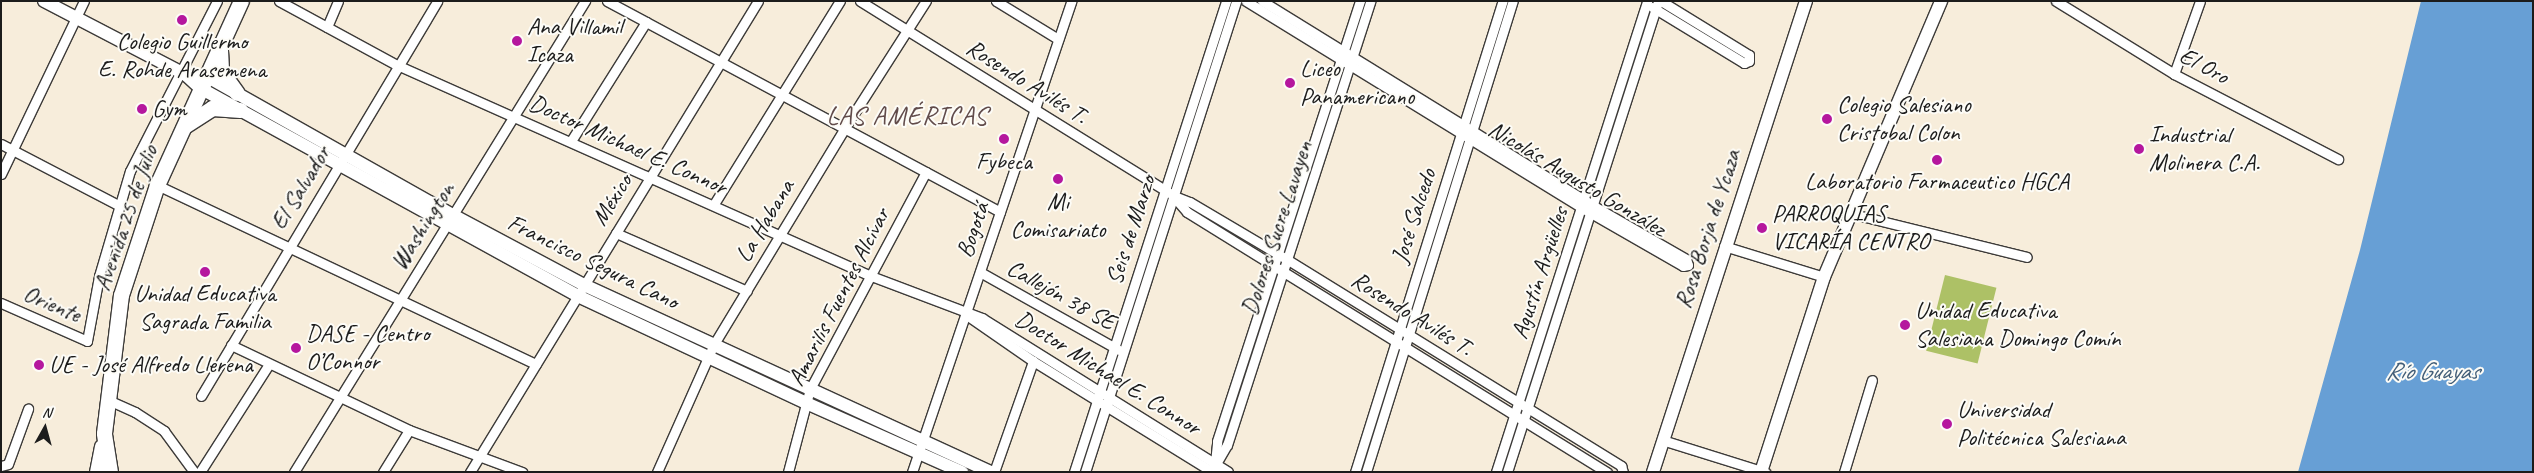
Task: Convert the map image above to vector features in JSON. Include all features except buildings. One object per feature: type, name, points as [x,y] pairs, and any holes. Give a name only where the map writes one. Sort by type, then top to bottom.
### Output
[{"type":"main road","name":"Avenida 25 de Julio","points":[[97,472],[104,433],[106,398],[121,296],[158,185],[241,1]]},
{"type":"main road","points":[[221,44],[221,71],[237,93]]},
{"type":"main road","points":[[183,128],[196,115],[212,108],[240,110]]},
{"type":"main road","name":"Avenida 25 de Julio","points":[[104,433],[110,472]]},
{"type":"street","name":"Francisco Segura Cano","points":[[44,1],[75,19],[182,73],[237,93],[341,159]]},
{"type":"street","points":[[1,174],[84,1]]},
{"type":"street","name":"Avenida 25 de Julio","points":[[87,341],[99,276],[118,205],[130,171],[182,73],[217,1]]},
{"type":"street","name":"Doctor Michael E. Connor","points":[[279,1],[398,65],[650,178],[714,204],[871,276],[966,314],[982,318],[1099,394],[1106,405],[1214,469],[1228,472]]},
{"type":"street","points":[[326,27],[338,1]]},
{"type":"street","name":"El Salvador","points":[[201,396],[288,247],[437,1]]},
{"type":"street","name":"Washington","points":[[294,472],[585,1]]},
{"type":"street","points":[[607,1],[1000,212]]},
{"type":"street","name":"México","points":[[470,472],[758,1]]},
{"type":"street","points":[[714,204],[780,94],[840,1]]},
{"type":"street","name":"Rosendo Avilés T.","points":[[860,1],[1165,191],[1190,202],[1284,258],[1404,334],[1621,466],[1623,472]]},
{"type":"street","name":"La Habana","points":[[657,472],[714,344],[844,128],[926,1]]},
{"type":"street","points":[[996,1],[1058,39]]},
{"type":"street","name":"Bogotá","points":[[912,472],[1071,1]]},
{"type":"street","name":"Seis de Marzo","points":[[1074,472],[1226,1]]},
{"type":"street","name":"Seis de Marzo","points":[[1085,472],[1236,1]]},
{"type":"street","name":"Nicolás Augusto González","points":[[1246,1],[1348,57]]},
{"type":"street","name":"Nicolás Augusto González","points":[[1262,1],[1348,57],[1683,266],[1688,266],[1686,258],[1589,207]]},
{"type":"street","name":"Dolores Sucre Lavayen","points":[[1348,57],[1360,1]]},
{"type":"street","name":"Dolores Sucre Lavayen","points":[[1214,469],[1227,445],[1348,57],[1370,1]]},
{"type":"street","name":"José Salcedo","points":[[1355,472],[1440,232],[1472,134],[1501,24],[1503,1]]},
{"type":"street","name":"José Salcedo","points":[[1404,334],[1431,228],[1501,24],[1513,1]]},
{"type":"street","name":"Rosa Borja de Ycaza","points":[[1653,472],[1724,246],[1806,1]]},
{"type":"street","points":[[1662,440],[1762,471],[1824,277],[1849,213],[1941,1]]},
{"type":"street","name":"El Oro","points":[[2056,1],[2174,74],[2338,159]]},
{"type":"street","points":[[2070,11],[2074,1]]},
{"type":"street","points":[[1646,2],[1658,4],[1749,55],[1749,61],[1744,63],[1658,4]]},
{"type":"street","name":"Agustín Argüelles","points":[[1622,101],[1646,2]]},
{"type":"street","points":[[2174,74],[2200,3]]},
{"type":"street","name":"Agustín Argüelles","points":[[1508,472],[1559,313],[1622,101],[1658,4]]},
{"type":"street","points":[[570,141],[646,22]]},
{"type":"street","name":"Francisco Segura Cano","points":[[203,82],[240,110],[341,159],[707,357],[806,403],[920,447],[992,472]]},
{"type":"street","points":[[1198,86],[1208,90]]},
{"type":"street","points":[[1,144],[118,205]]},
{"type":"street","name":"Amarilis Fuentes Alcívar","points":[[788,472],[810,389],[926,172]]},
{"type":"street","points":[[158,185],[536,364]]},
{"type":"street","name":"Rosendo Avilés T.","points":[[1174,196],[1187,212],[1281,268],[1608,472]]},
{"type":"street","name":"Agustín Argüelles","points":[[1496,472],[1549,310],[1589,207]]},
{"type":"street","points":[[1849,213],[2027,257]]},
{"type":"street","points":[[1431,228],[1440,232]]},
{"type":"street","points":[[616,233],[747,291]]},
{"type":"street","points":[[1724,246],[1824,277]]},
{"type":"street","name":"Dolores Sucre Lavayen","points":[[1214,469],[1217,442],[1244,363],[1281,268]]},
{"type":"street","name":"Callejón 38 SE","points":[[980,272],[1123,352]]},
{"type":"street","points":[[1136,277],[1146,282]]},
{"type":"street","name":"Francisco Segura Cano","points":[[581,290],[714,344],[810,389],[920,447],[962,472]]},
{"type":"street","name":"Oriente","points":[[1,303],[87,341]]},
{"type":"street","points":[[1549,310],[1559,313]]},
{"type":"street","name":"Doctor Michael E. Connor","points":[[966,314],[978,326],[1033,361],[1099,394],[1110,395],[1214,469]]},
{"type":"street","name":"José Salcedo","points":[[1366,472],[1401,343]]},
{"type":"street","points":[[231,345],[339,400],[409,430],[519,471]]},
{"type":"street","points":[[992,472],[1033,361]]},
{"type":"street","points":[[1244,363],[1253,366]]},
{"type":"street","points":[[200,472],[269,364]]},
{"type":"street","points":[[1844,472],[1872,380]]},
{"type":"street","points":[[106,398],[135,412],[164,431],[194,472]]},
{"type":"street","points":[[1,466],[8,464],[28,409]]},
{"type":"street","points":[[383,472],[409,430]]},
{"type":"street","points":[[1364,444],[1374,448]]},
{"type":"green space","points":[[1945,275],[1996,288],[1978,364],[1926,351]]},
{"type":"water","name":"Río Guayas","points":[[2421,1],[2533,1],[2533,472],[2298,472],[2360,250]]},
{"type":"place","name":"Colegio Guillermo E. Rohde Arasemena","points":[[182,20]]},
{"type":"place","name":"Ana Villamil Icaza","points":[[517,41]]},
{"type":"place","name":"Liceo Panamericano","points":[[1290,83]]},
{"type":"place","name":"Gym","points":[[142,109]]},
{"type":"place","name":"Colegio Salesiano Cristobal Colon","points":[[1827,119]]},
{"type":"place","name":"Fybeca","points":[[1004,139]]},
{"type":"place","name":"Industrial Molinera C.A.","points":[[2139,149]]},
{"type":"place","name":"Laboratorio Farmaceutico HGCA","points":[[1937,160]]},
{"type":"place","name":"Mi Comisariato","points":[[1058,179]]},
{"type":"place","name":"PARROQUIAS VICARÍA CENTRO","points":[[1762,228]]},
{"type":"place","name":"Unidad Educativa Sagrada Familia","points":[[205,272]]},
{"type":"place","name":"Unidad Educativa Salesiana Domingo Comín","points":[[1905,325]]},
{"type":"place","name":"DASE - Centro O’Connor","points":[[296,348]]},
{"type":"place","name":"UE - José Alfredo Llerena","points":[[39,365]]},
{"type":"place","name":"Universidad Politécnica Salesiana","points":[[1947,424]]},
{"type":"district","name":"LAS AMÉRICAS","points":[[907,116]]}]
